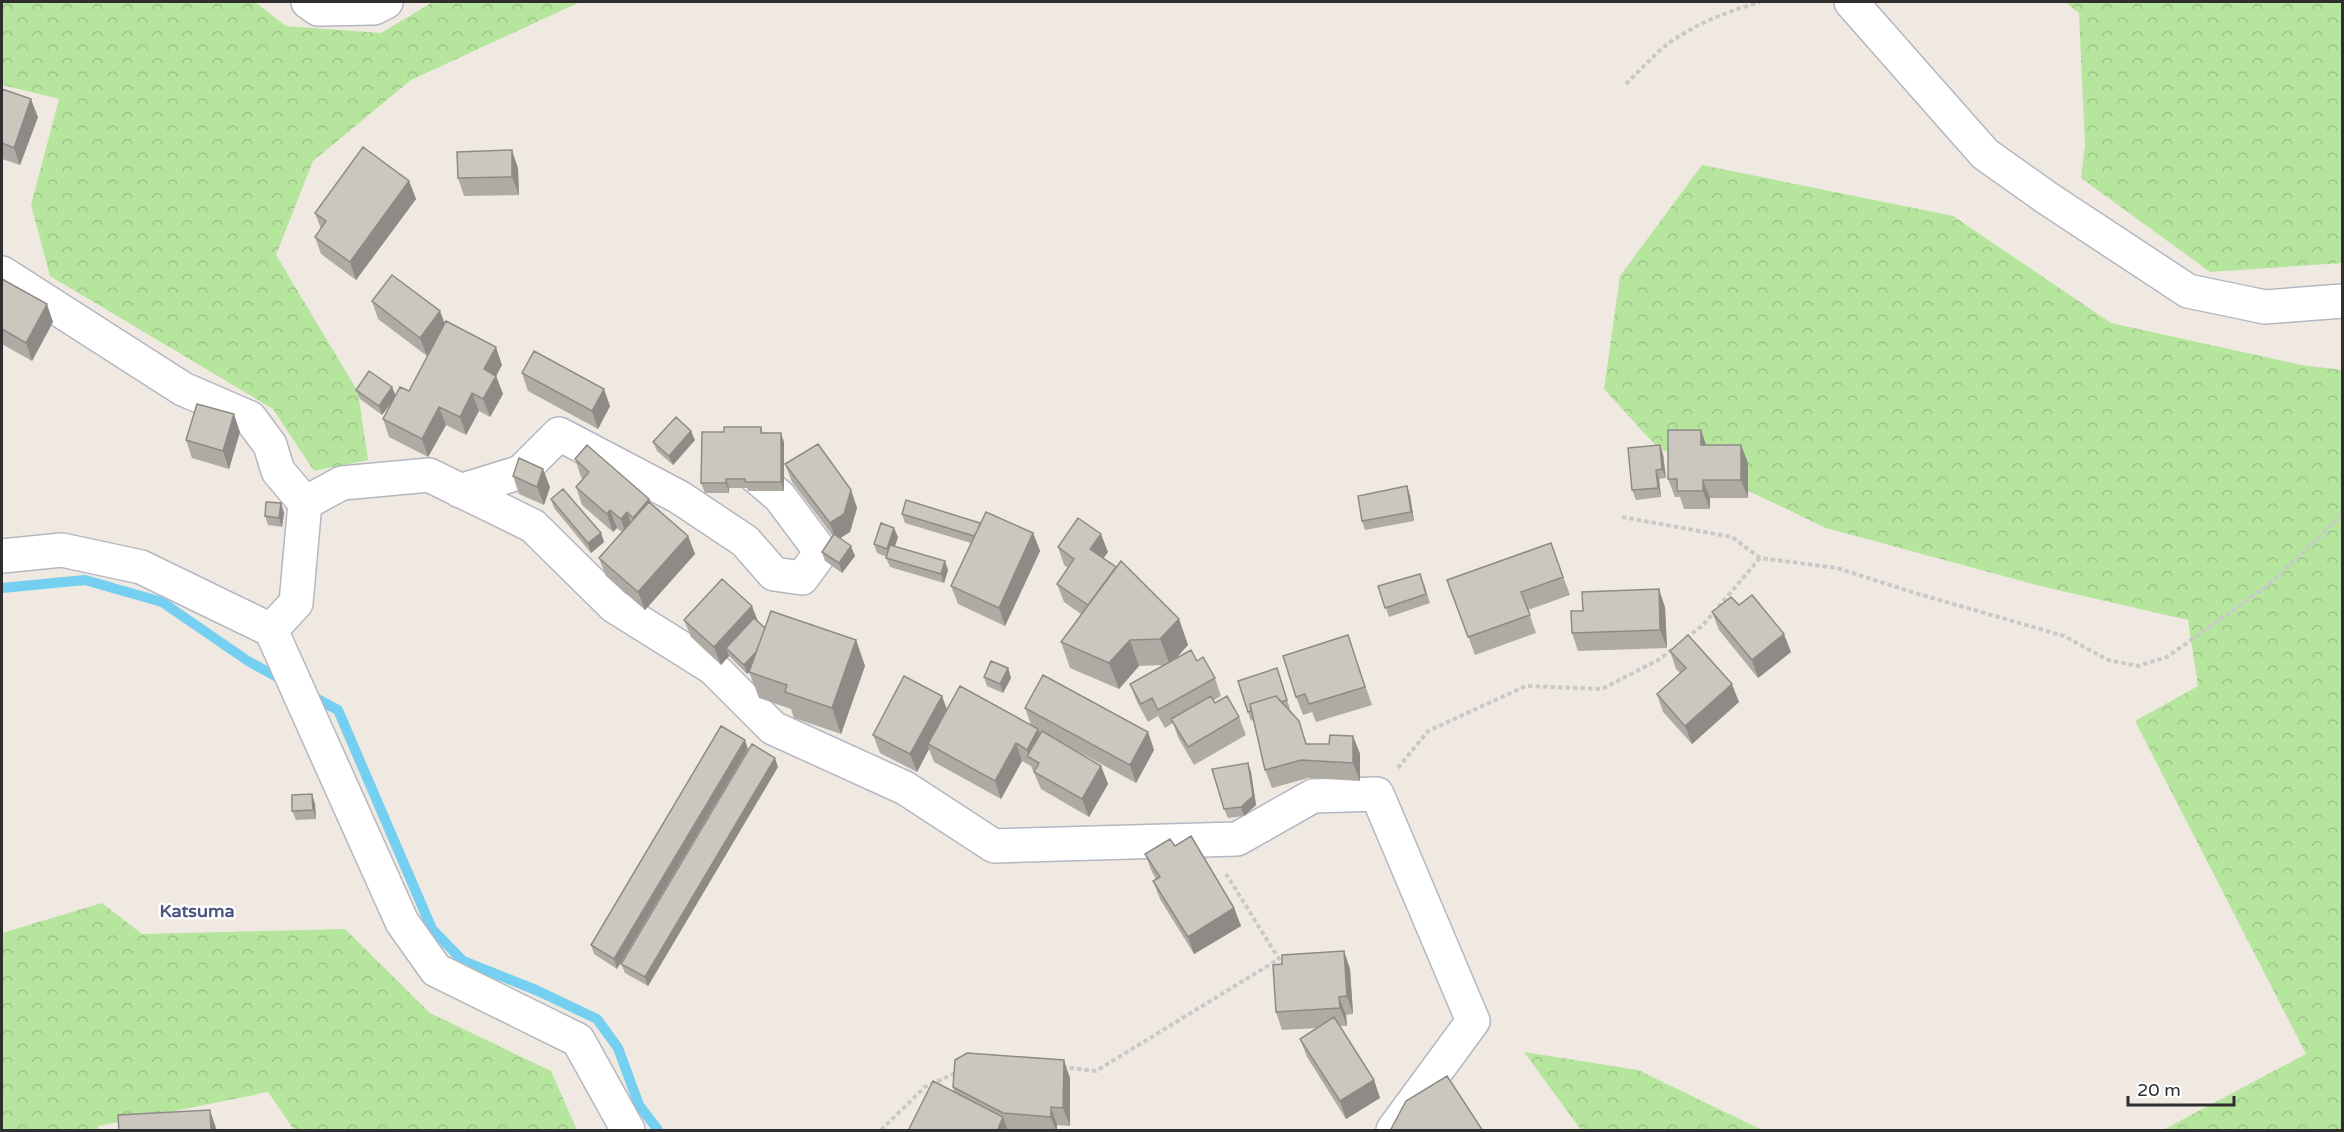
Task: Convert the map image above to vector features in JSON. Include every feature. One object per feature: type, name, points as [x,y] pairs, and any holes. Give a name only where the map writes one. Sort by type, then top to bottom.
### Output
[{"type":"street","points":[[308,2],[318,9],[374,8],[386,2]]},
{"type":"street","points":[[1851,2],[1985,154],[2188,291],[2265,308],[2343,301]]},
{"type":"street","points":[[2,273],[183,389],[250,418],[270,445],[278,471],[305,503],[296,603],[271,630]]},
{"type":"street","points":[[460,491],[521,472],[559,434],[679,497],[746,541],[774,574],[802,578],[821,552],[780,497],[753,474]]},
{"type":"street","points":[[305,503],[342,483],[429,476],[533,526],[614,606],[713,668],[772,728],[905,788],[994,846],[1237,839],[1313,796],[1377,794],[1473,1021],[1393,1131]]},
{"type":"street","points":[[2,556],[62,550],[141,567],[271,630],[402,922],[436,970],[578,1041],[628,1131]]},
{"type":"path","points":[[1626,84],[1661,50],[1693,29],[1734,9],[1760,2]]},
{"type":"path","points":[[1622,517],[1732,537],[1760,558],[1837,568],[2064,636],[2108,660],[2138,666],[2167,657],[2271,583],[2343,515]]},
{"type":"path","points":[[1684,640],[1702,626],[1760,558]]},
{"type":"path","points":[[1377,794],[1428,731],[1526,686],[1602,689],[1658,660],[1676,647]]},
{"type":"path","points":[[1052,1066],[1096,1071],[1279,959],[1224,871],[1218,840]]},
{"type":"path","points":[[881,1131],[925,1087],[966,1069]]},
{"type":"green space","points":[[2,2],[255,2],[286,26],[381,33],[433,2],[580,2],[411,80],[313,161],[276,255],[358,392],[368,460],[314,471],[273,409],[50,276],[31,205],[59,99],[2,85]]},
{"type":"green space","points":[[2065,2],[2342,2],[2342,263],[2210,272],[2081,178],[2085,145],[2079,13]]},
{"type":"green space","points":[[1702,165],[1953,216],[2111,323],[2302,365],[2342,370],[2342,1130],[2163,1130],[2306,1054],[2135,721],[2198,686],[2188,620],[2040,586],[1826,528],[1657,447],[1604,389],[1620,276]]},
{"type":"green space","points":[[102,903],[142,934],[345,929],[430,1013],[551,1071],[577,1130],[294,1130],[268,1092],[99,1126],[98,1130],[2,1130],[2,933]]},
{"type":"green space","points":[[1524,1052],[1638,1070],[1762,1130],[1581,1130]]},
{"type":"building","points":[[2,89],[31,99],[14,148],[2,143]]},
{"type":"building","points":[[363,147],[409,181],[350,262],[315,237],[326,221],[315,213]]},
{"type":"building","points":[[512,150],[512,177],[458,178],[457,152]]},
{"type":"building","points":[[392,275],[440,311],[420,338],[372,301]]},
{"type":"building","points":[[2,279],[47,304],[26,343],[2,329]]},
{"type":"building","points":[[446,321],[496,347],[484,369],[496,376],[483,399],[472,393],[460,417],[439,407],[422,439],[383,419],[400,387],[409,391]]},
{"type":"building","points":[[534,351],[604,389],[592,411],[522,373]]},
{"type":"building","points":[[369,371],[392,387],[379,406],[356,390]]},
{"type":"building","points":[[197,404],[234,414],[223,451],[186,440]]},
{"type":"building","points":[[676,417],[691,431],[669,456],[653,442]]},
{"type":"building","points":[[724,427],[761,427],[761,433],[781,433],[781,482],[745,482],[745,479],[726,479],[726,483],[701,483],[702,432],[724,432]]},
{"type":"building","points":[[1668,430],[1701,430],[1701,445],[1741,445],[1741,480],[1703,480],[1703,491],[1677,491],[1677,479],[1668,479]]},
{"type":"building","points":[[818,444],[851,490],[844,514],[830,523],[785,464]]},
{"type":"building","points":[[587,445],[649,499],[633,518],[627,512],[621,519],[610,510],[607,514],[576,487],[589,472],[575,459]]},
{"type":"building","points":[[1660,445],[1662,469],[1656,470],[1658,488],[1632,490],[1628,448]]},
{"type":"building","points":[[519,458],[543,469],[537,487],[513,476]]},
{"type":"building","points":[[1407,486],[1411,512],[1362,521],[1358,496]]},
{"type":"building","points":[[563,489],[601,533],[588,543],[551,499]]},
{"type":"building","points":[[906,500],[980,523],[978,529],[974,536],[902,514]]},
{"type":"building","points":[[266,502],[281,503],[279,518],[265,516]]},
{"type":"building","points":[[649,502],[688,536],[638,592],[599,558]]},
{"type":"building","points":[[986,512],[1033,533],[999,608],[951,586]]},
{"type":"building","points":[[1078,518],[1101,534],[1090,549],[1116,567],[1088,605],[1057,584],[1074,559],[1058,547]]},
{"type":"building","points":[[881,523],[894,528],[887,549],[874,544]]},
{"type":"building","points":[[834,534],[851,546],[839,563],[822,552]]},
{"type":"building","points":[[1551,543],[1563,577],[1521,592],[1530,615],[1468,637],[1447,580]]},
{"type":"building","points":[[890,545],[945,561],[941,574],[886,558]]},
{"type":"building","points":[[1121,561],[1179,619],[1160,639],[1130,640],[1109,663],[1061,642]]},
{"type":"building","points":[[1420,574],[1426,594],[1385,608],[1378,586]]},
{"type":"building","points":[[722,579],[752,606],[714,647],[684,620]]},
{"type":"building","points":[[1659,589],[1660,630],[1572,633],[1571,611],[1583,611],[1582,592]]},
{"type":"building","points":[[1752,595],[1784,634],[1752,660],[1712,612],[1731,597],[1739,605]]},
{"type":"building","points":[[771,611],[856,640],[832,708],[785,692],[787,685],[749,672]]},
{"type":"building","points":[[754,618],[765,628],[756,652],[744,665],[726,648]]},
{"type":"building","points":[[1348,635],[1365,687],[1309,704],[1305,694],[1296,697],[1283,656]]},
{"type":"building","points":[[1688,635],[1732,684],[1685,726],[1657,694],[1686,668],[1670,651]]},
{"type":"building","points":[[1191,650],[1197,661],[1203,657],[1215,678],[1158,710],[1152,698],[1141,704],[1130,684]]},
{"type":"building","points":[[991,661],[1008,668],[1000,684],[984,677]]},
{"type":"building","points":[[1277,668],[1287,700],[1281,702],[1276,696],[1250,704],[1251,711],[1248,712],[1238,681]]},
{"type":"building","points":[[1043,675],[1148,732],[1130,765],[1025,708]]},
{"type":"building","points":[[904,676],[942,696],[910,754],[873,735]]},
{"type":"building","points":[[960,686],[1038,729],[1027,750],[1016,743],[995,781],[928,744]]},
{"type":"building","points":[[1211,696],[1215,703],[1227,696],[1239,717],[1188,747],[1171,719]]},
{"type":"building","points":[[1276,696],[1299,721],[1306,744],[1329,744],[1330,735],[1353,736],[1353,763],[1301,760],[1265,770],[1250,704]]},
{"type":"building","points":[[721,726],[745,740],[614,959],[591,945]]},
{"type":"building","points":[[1042,731],[1101,766],[1082,799],[1034,772],[1039,763],[1027,756]]},
{"type":"building","points":[[752,744],[775,758],[645,977],[621,964]]},
{"type":"building","points":[[1248,763],[1253,796],[1241,807],[1224,809],[1212,769]]},
{"type":"building","points":[[312,794],[313,810],[292,811],[292,795]]},
{"type":"building","points":[[1191,836],[1234,908],[1188,937],[1153,881],[1160,877],[1145,854],[1170,839],[1175,846]]},
{"type":"building","points":[[1344,951],[1347,996],[1339,997],[1340,1008],[1276,1012],[1273,965],[1282,964],[1282,955]]},
{"type":"building","points":[[1334,1017],[1374,1080],[1340,1101],[1300,1039]]},
{"type":"building","points":[[967,1053],[1064,1060],[1063,1108],[1051,1107],[1051,1117],[1003,1113],[953,1087],[955,1060]]},
{"type":"building","points":[[1447,1076],[1483,1131],[1390,1131],[1406,1101]]},
{"type":"building","points":[[933,1081],[1003,1117],[997,1131],[908,1131]]},
{"type":"building","points":[[210,1110],[211,1131],[119,1131],[118,1115]]},
{"type":"waterway","points":[[2,588],[85,580],[162,602],[248,661],[284,681]]},
{"type":"waterway","points":[[308,694],[338,710],[432,929],[463,961],[536,990],[597,1019],[618,1048],[639,1105],[658,1130]]},
{"type":"district","name":"Katsuma","points":[[197,911]]}]
